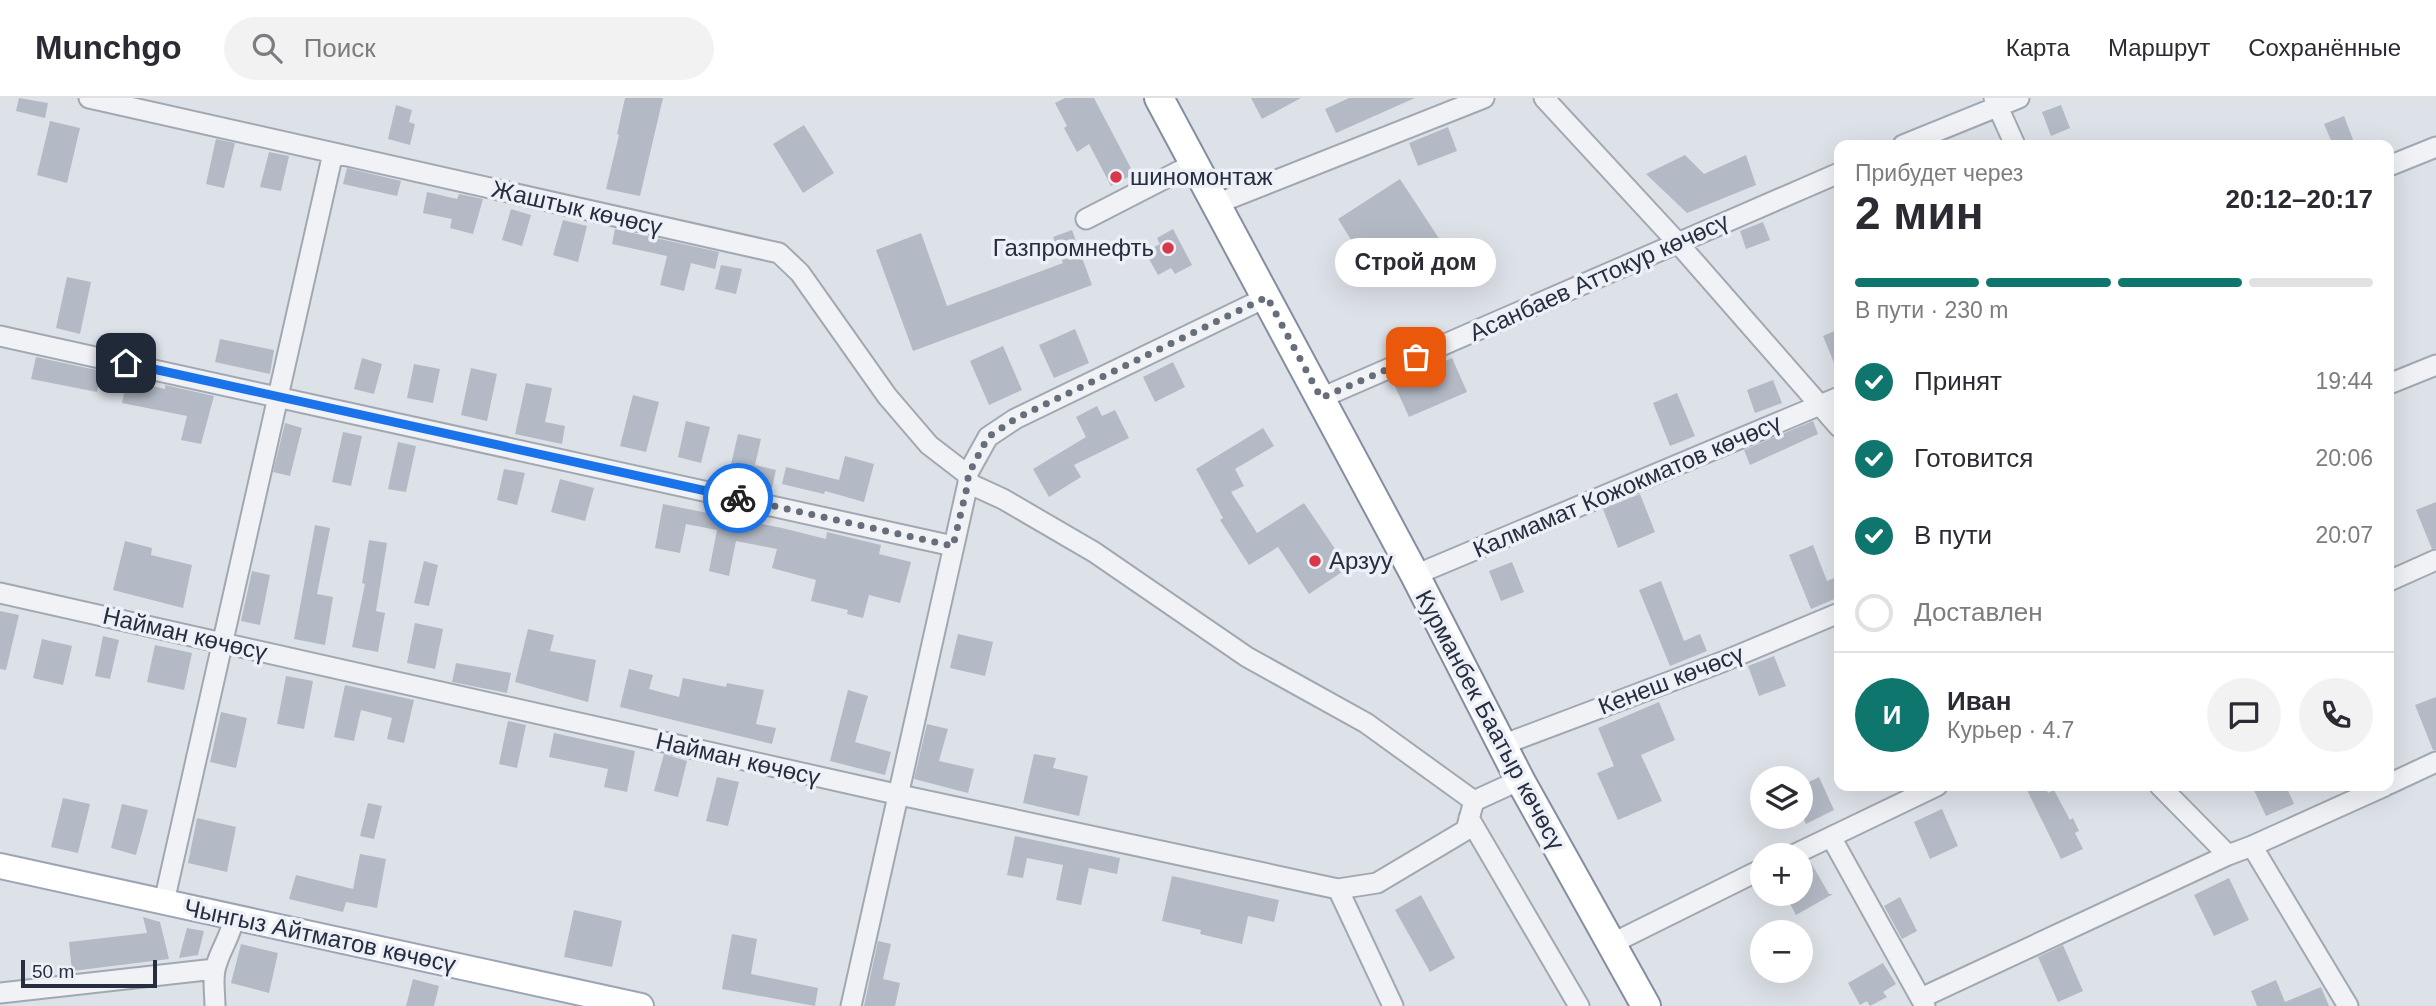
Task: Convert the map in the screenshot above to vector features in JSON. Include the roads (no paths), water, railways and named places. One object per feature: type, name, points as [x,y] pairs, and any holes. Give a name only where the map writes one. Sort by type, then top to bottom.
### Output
[{"type":"highway","name":"Курманбек Баатыр көчөсү","points":[[1159,98],[1415,575],[1520,780],[1646,1006]]},
{"type":"main road","name":"Чынгыз Айтматов көчөсү","points":[[0,866],[641,1006]]},
{"type":"street","name":"Жаштык көчөсү","points":[[89,98],[779,253],[800,273],[887,396],[929,445],[968,479],[1094,552],[1247,657],[1366,723],[1469,816]]},
{"type":"street","points":[[1216,204],[1484,98]]},
{"type":"street","points":[[1544,98],[1677,242],[1834,421]]},
{"type":"street","points":[[1914,140],[1996,102],[2019,98]]},
{"type":"street","points":[[1996,102],[2013,140]]},
{"type":"street","points":[[2394,164],[2436,147]]},
{"type":"street","points":[[164,902],[333,153]]},
{"type":"street","points":[[1086,219],[1195,163]]},
{"type":"street","name":"Асанбаев Аттокур көчөсү","points":[[1321,398],[1834,175]]},
{"type":"street","points":[[851,1006],[900,795],[968,479],[988,437],[1015,419],[1267,297]]},
{"type":"street","points":[[0,336],[953,546]]},
{"type":"street","points":[[2394,382],[2436,365]]},
{"type":"street","name":"Калмамат Кожокматов көчөсү","points":[[1415,575],[1834,399]]},
{"type":"street","points":[[2394,579],[2436,560]]},
{"type":"street","name":"Найман көчөсү","points":[[0,593],[900,795],[1338,889],[1377,883],[1520,780]]},
{"type":"street","name":"Кенеш көчөсү","points":[[1502,745],[1722,662],[1834,615]]},
{"type":"street","points":[[2394,782],[2436,762]]},
{"type":"street","points":[[1813,846],[1927,791]]},
{"type":"street","points":[[2165,791],[2228,855]]},
{"type":"street","points":[[1831,837],[1923,1002],[2228,855],[2374,791]]},
{"type":"street","points":[[1469,816],[1579,1006]]},
{"type":"street","points":[[2252,846],[2348,1006]]},
{"type":"street","points":[[1611,944],[1750,876]]},
{"type":"street","points":[[1338,889],[1393,1006]]},
{"type":"street","points":[[215,1006],[215,969],[231,935],[234,918]]},
{"type":"street","points":[[0,993],[215,969]]},
{"type":"place","name":"шиномонтаж","points":[[1116,177]]},
{"type":"place","name":"Газпромнефть","points":[[1168,248]]},
{"type":"place","name":"Строй дом","points":[[1416,357]]},
{"type":"place","name":"Арзуу","points":[[1315,561]]}]
